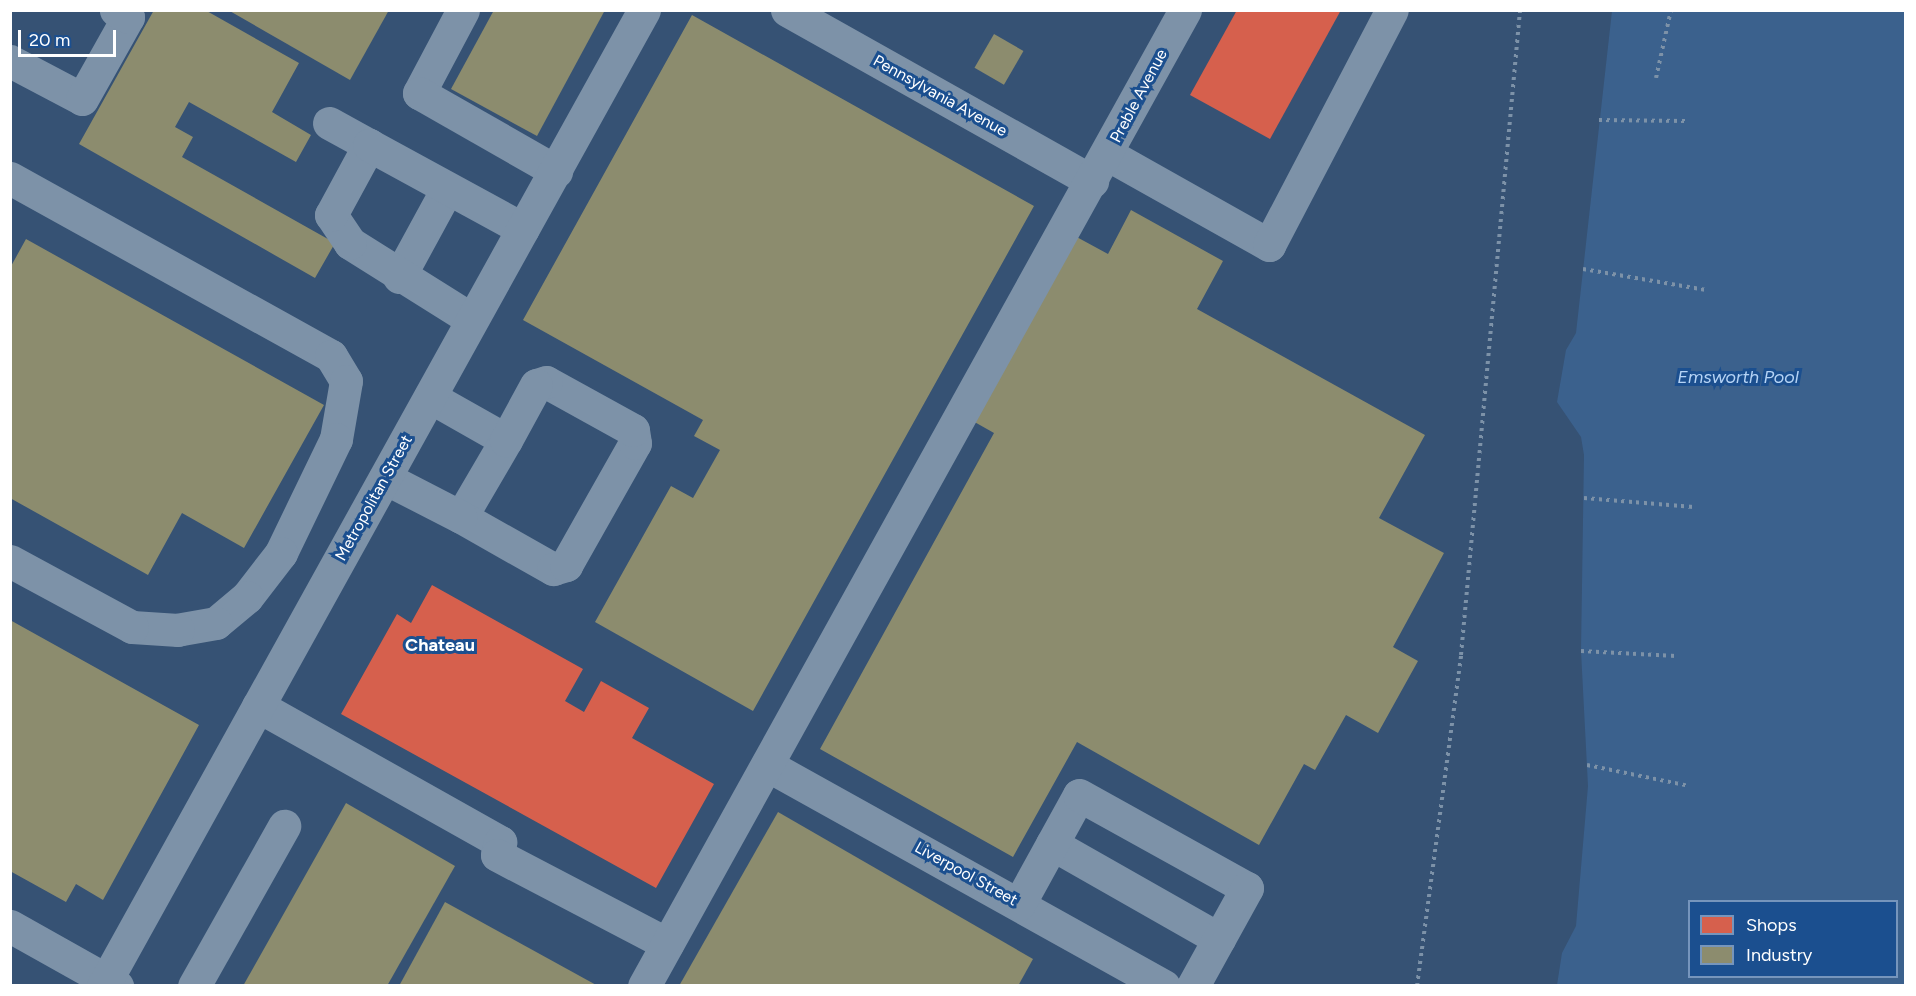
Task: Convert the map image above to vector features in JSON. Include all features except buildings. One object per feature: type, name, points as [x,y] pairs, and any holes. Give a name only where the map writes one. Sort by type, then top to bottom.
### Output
[{"type":"street","points":[[10,61],[82,99],[128,17],[116,10]]},
{"type":"street","points":[[463,10],[419,93],[555,171]]},
{"type":"street","name":"Metropolitan Street","points":[[109,984],[258,706],[644,10]]},
{"type":"street","name":"Pennsylvania Avenue","points":[[787,10],[1100,168],[1269,246],[1392,10]]},
{"type":"street","name":"Preble Avenue","points":[[644,986],[1100,168],[1185,10]]},
{"type":"street","points":[[329,123],[523,230]]},
{"type":"street","points":[[369,145],[331,214],[350,243],[399,277],[471,319]]},
{"type":"street","points":[[10,178],[322,351],[346,381],[336,439],[281,553],[247,597],[216,623],[178,630],[132,627],[10,561]]},
{"type":"street","points":[[399,277],[447,189]]},
{"type":"street","points":[[385,477],[553,569],[566,566],[635,442],[633,430],[546,382],[536,386],[461,517]]},
{"type":"street","points":[[430,397],[506,440]]},
{"type":"street","points":[[258,706],[500,842],[497,855],[667,944]]},
{"type":"street","name":"Liverpool Street","points":[[767,765],[1164,986]]},
{"type":"street","points":[[1019,904],[1079,795],[1247,888],[1193,986]]},
{"type":"street","points":[[194,986],[284,826]]},
{"type":"street","points":[[1052,844],[1218,939]]},
{"type":"street","points":[[10,926],[109,984]]},
{"type":"path","points":[[1417,986],[1461,655],[1520,10]]},
{"type":"path","points":[[1656,78],[1671,10]]},
{"type":"path","points":[[1599,120],[1685,121]]},
{"type":"path","points":[[1583,269],[1706,290]]},
{"type":"path","points":[[1584,498],[1694,507]]},
{"type":"path","points":[[1581,651],[1676,656]]},
{"type":"path","points":[[1587,765],[1689,786]]},
{"type":"water","name":"Emsworth Pool","points":[[1612,11],[1905,11],[1905,985],[1557,985],[1562,953],[1576,926],[1588,786],[1581,651],[1584,455],[1581,437],[1557,402],[1566,350],[1576,333]]},
{"type":"district","name":"Chateau","points":[[440,645]]}]
